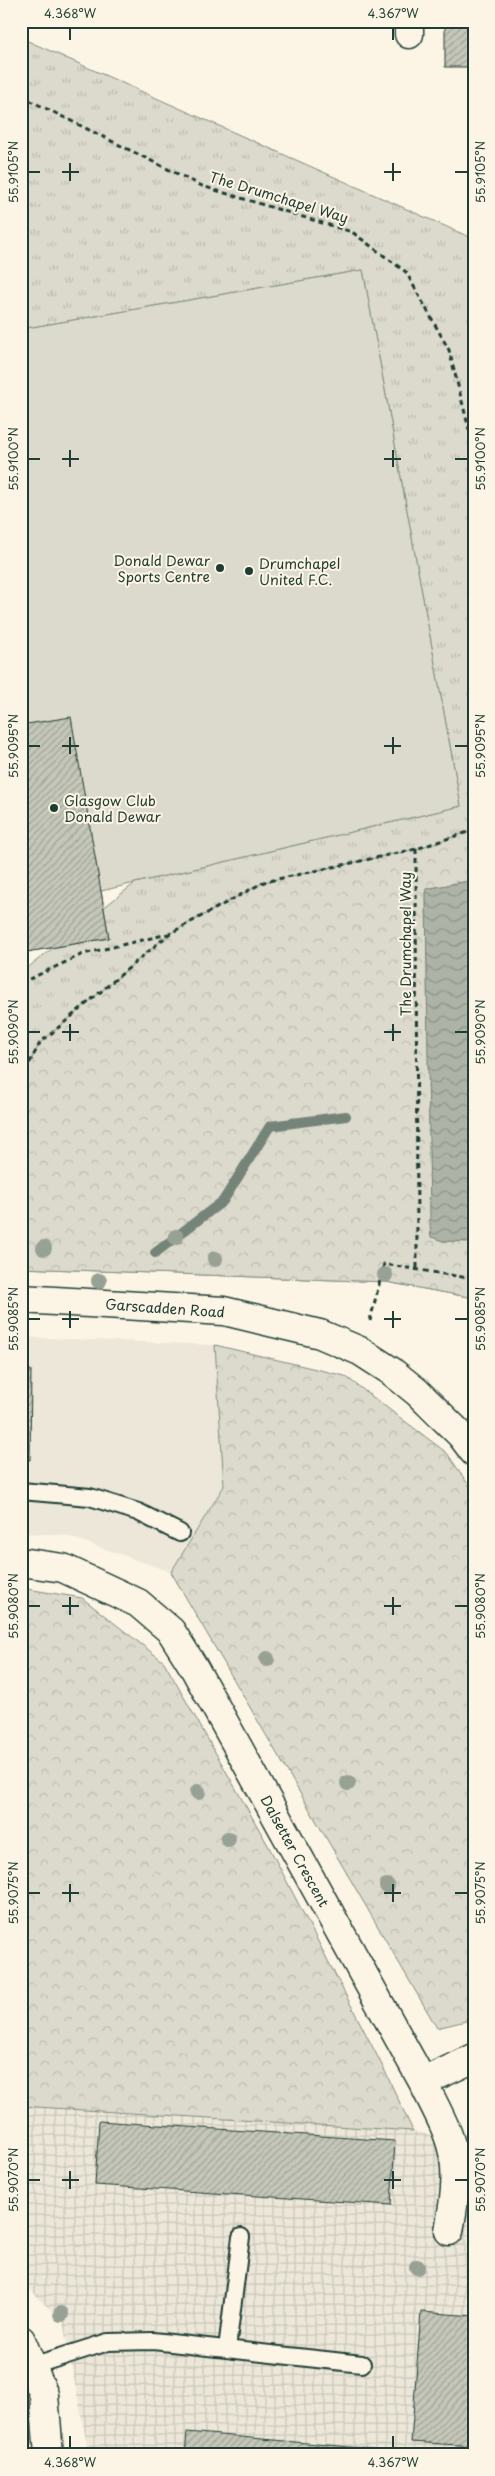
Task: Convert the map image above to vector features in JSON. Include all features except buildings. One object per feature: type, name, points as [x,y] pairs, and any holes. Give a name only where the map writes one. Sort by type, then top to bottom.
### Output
[{"type":"street","name":"Garscadden Road","points":[[21,1299],[224,1311],[320,1334],[360,1351],[417,1392],[461,1435],[474,1452]]},
{"type":"street","name":"Dalsetter Crescent","points":[[21,1562],[63,1568],[138,1603],[171,1632],[198,1674],[423,2082],[442,2121],[454,2158],[455,2195],[449,2231]]},
{"type":"street","points":[[423,2082],[474,2058]]},
{"type":"street","points":[[21,2340],[44,2394],[49,2455]]},
{"type":"lane","points":[[21,1491],[90,1497],[138,1512],[180,1533]]},
{"type":"lane","points":[[227,2349],[241,2237]]},
{"type":"lane","points":[[32,2366],[108,2342],[153,2341],[362,2364]]},
{"type":"path","name":"The Drumchapel Way","points":[[21,96],[202,186],[352,232],[406,272],[449,350],[474,449]]},
{"type":"path","points":[[21,1078],[40,1043],[169,934],[264,882],[416,849],[474,830]]},
{"type":"path","name":"The Drumchapel Way","points":[[416,849],[417,1269]]},
{"type":"path","points":[[21,983],[83,954],[169,934]]},
{"type":"path","points":[[360,1351],[378,1295],[384,1264],[474,1279]]},
{"type":"shaded area","points":[[21,1337],[215,1345],[224,1486],[171,1572],[64,1535],[21,1533]]},
{"type":"shaded area","points":[[21,2106],[413,2131],[474,2144],[474,2455],[89,2455],[63,2323],[21,2280]]},
{"type":"green space","points":[[21,38],[474,239],[474,1298],[386,1282],[21,1268],[21,973],[135,883],[461,806],[363,270],[21,329]]},
{"type":"green space","name":"Drumchapel United F.C.","points":[[363,270],[461,806],[101,891],[109,938],[21,953],[21,329]]},
{"type":"green space","points":[[474,830],[474,880],[426,889],[431,1236],[443,1241],[474,1242],[474,1298],[386,1282],[21,1268],[21,1079],[40,1043],[169,934],[264,882],[416,849]]},
{"type":"green space","points":[[215,1345],[345,1376],[447,1453],[474,1493],[474,2019],[437,2028],[171,1572],[224,1486]]},
{"type":"green space","points":[[21,1588],[82,1598],[164,1662],[269,1847],[383,2067],[413,2131],[21,2106]]},
{"type":"water","points":[[474,880],[474,1242],[443,1241],[431,1237],[430,1224],[426,889]]},
{"type":"waterway","points":[[155,1253],[223,1201],[270,1126],[346,1116]]},
{"type":"place","name":"Donald Dewar Sports Centre","points":[[220,568]]},
{"type":"place","name":"Drumchapel United F.C.","points":[[249,571]]},
{"type":"place","name":"Glasgow Club Donald Dewar","points":[[54,808]]}]
